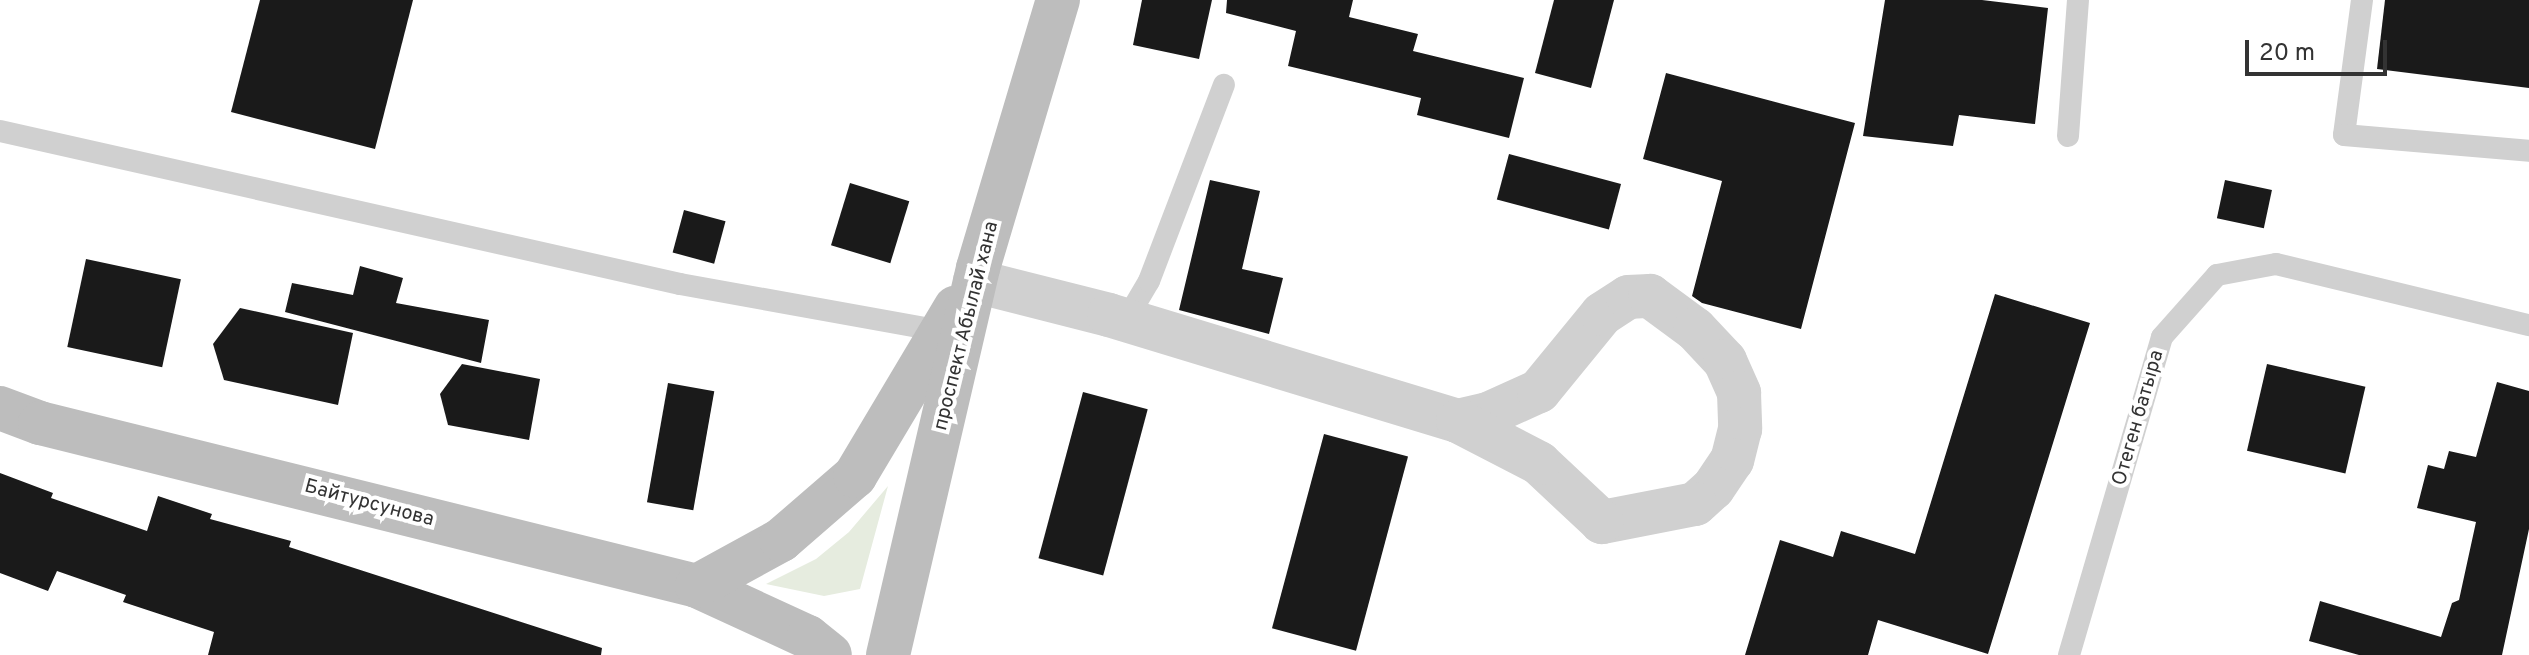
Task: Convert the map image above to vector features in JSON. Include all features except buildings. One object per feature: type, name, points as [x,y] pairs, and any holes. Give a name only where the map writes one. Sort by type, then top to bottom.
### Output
[{"type":"main road","name":"проспект Абылай хана","points":[[888,655],[977,274],[1058,0]]},
{"type":"main road","points":[[697,586],[781,540],[855,476],[977,274]]},
{"type":"main road","name":"Байтурсунова","points":[[0,408],[40,423],[697,586],[808,637],[830,655]]},
{"type":"main road","points":[[0,444],[40,423]]},
{"type":"street","points":[[977,274],[1458,421],[1539,463],[1602,522],[1695,504],[1713,488],[1732,460],[1740,429],[1739,393],[1725,361],[1695,329],[1650,296],[1640,295],[1628,297],[1584,330],[1539,391],[1500,410],[1458,421]]},
{"type":"lane","points":[[2068,136],[2078,0]]},
{"type":"lane","points":[[2362,0],[2344,135],[2529,151]]},
{"type":"lane","points":[[1126,320],[1160,256],[1224,85]]},
{"type":"lane","points":[[0,131],[680,284],[942,331]]},
{"type":"lane","name":"Отеген батыра","points":[[2069,655],[2162,337],[2217,275],[2276,264],[2529,325]]},
{"type":"shaded area","points":[[888,486],[860,589],[824,596],[766,584],[816,559],[849,532]]}]
